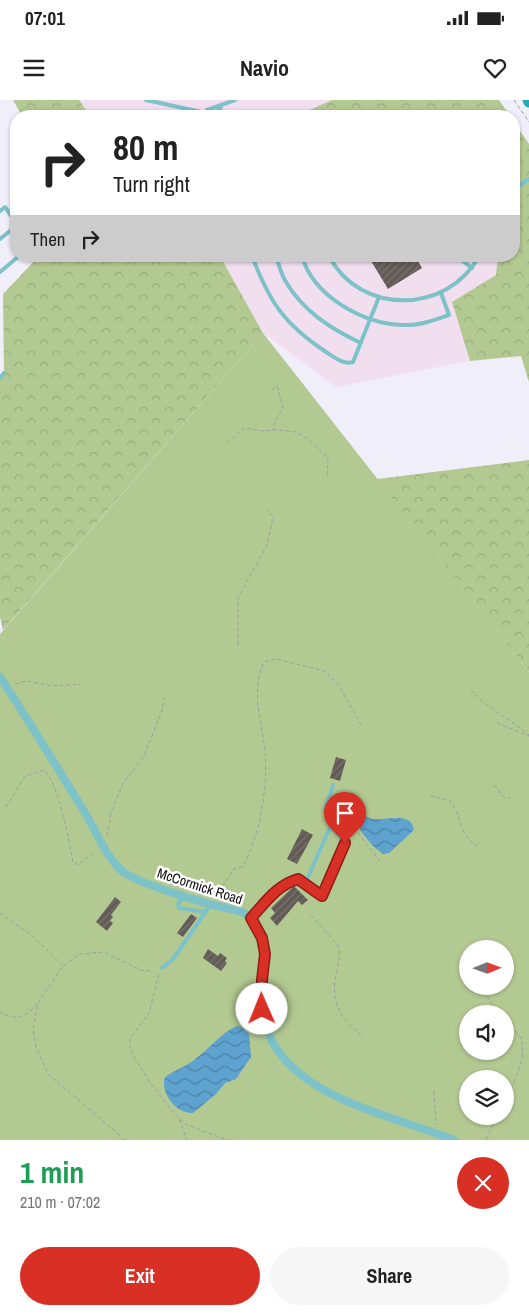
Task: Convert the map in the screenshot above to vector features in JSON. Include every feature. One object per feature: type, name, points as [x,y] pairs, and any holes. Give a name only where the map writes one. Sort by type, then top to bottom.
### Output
[{"type":"street","name":"McCormick Road","points":[[0,677],[90,820],[101,844],[123,872],[185,896],[236,909],[251,918],[262,938],[265,954],[262,980],[262,1009],[272,1042],[295,1071],[323,1091],[389,1118],[454,1140]]},
{"type":"lane","points":[[146,100],[188,110]]},
{"type":"lane","points":[[219,110],[235,100]]},
{"type":"lane","points":[[0,210],[5,207],[10,215]]},
{"type":"lane","points":[[0,239],[10,230]]},
{"type":"lane","points":[[0,272],[12,262]]},
{"type":"lane","points":[[254,262],[264,287],[275,306],[298,333],[336,359],[348,364],[353,362],[379,298]]},
{"type":"lane","points":[[278,262],[285,282],[311,313],[335,331],[361,343]]},
{"type":"lane","points":[[305,262],[313,279],[331,296],[349,310],[370,319],[403,325],[425,323],[448,315],[441,293]]},
{"type":"lane","points":[[333,262],[346,279],[361,290],[379,298],[411,302],[441,293],[457,284],[476,262]]},
{"type":"lane","points":[[464,262],[472,268]]},
{"type":"lane","points":[[0,378],[4,373]]},
{"type":"lane","points":[[251,918],[274,892],[288,882],[298,879],[322,896],[345,843],[331,825],[325,811],[333,785]]},
{"type":"lane","points":[[305,884],[331,825]]},
{"type":"lane","points":[[185,896],[178,904],[179,908],[206,912]]},
{"type":"lane","points":[[160,970],[173,959],[211,904]]},
{"type":"path","points":[[514,100],[529,122]]},
{"type":"path","points":[[272,390],[277,386],[283,407],[276,419],[274,430]]},
{"type":"path","points":[[227,443],[244,428],[288,430],[308,439],[328,458],[327,477]]},
{"type":"path","points":[[238,645],[238,598],[267,546],[273,517],[268,509]]},
{"type":"path","points":[[211,904],[234,869],[242,867],[253,844],[260,819],[265,753],[256,691],[264,662],[276,659],[325,672],[339,685],[362,727]]},
{"type":"path","points":[[6,686],[26,681],[53,686],[81,684]]},
{"type":"path","points":[[472,690],[481,700],[509,717],[529,736]]},
{"type":"path","points":[[6,807],[25,776],[44,770],[52,779],[63,814],[73,862],[78,865],[82,863],[107,837],[111,813],[122,783],[144,756],[162,711],[164,698]]},
{"type":"path","points":[[497,723],[529,736]]},
{"type":"path","points":[[494,785],[504,797],[510,798]]},
{"type":"path","points":[[342,792],[353,796],[348,809],[350,822],[381,863]]},
{"type":"path","points":[[430,796],[450,800],[459,816],[462,832],[476,846]]},
{"type":"path","points":[[0,913],[34,937],[54,959],[64,966]]},
{"type":"path","points":[[310,916],[339,947],[339,963],[335,982],[336,1001],[345,1022],[364,1037]]},
{"type":"path","points":[[0,1012],[5,1016],[21,1018],[30,1013],[64,966],[80,954],[104,952],[141,970],[150,971]]},
{"type":"path","points":[[160,970],[149,1013],[130,1039],[130,1050],[149,1081],[178,1118],[186,1125],[227,1140]]},
{"type":"path","points":[[487,996],[492,1005]]},
{"type":"path","points":[[38,1002],[33,1030],[36,1047],[48,1074],[125,1140]]},
{"type":"path","points":[[514,1030],[520,1036],[526,1050],[514,1080]]},
{"type":"path","points":[[434,1091],[435,1123],[440,1134]]},
{"type":"path","points":[[178,1118],[187,1140]]},
{"type":"path","points":[[486,1140],[493,1125]]},
{"type":"shaded area","points":[[79,100],[332,100],[310,110],[86,110]]},
{"type":"shaded area","points":[[223,262],[497,262],[496,275],[452,302],[470,361],[336,387],[263,333]]},
{"type":"green space","points":[[13,100],[79,100],[86,110],[19,110]]},
{"type":"green space","points":[[332,100],[499,100],[506,110],[310,110]]},
{"type":"green space","points":[[520,131],[529,144],[529,382],[521,356],[470,361],[452,302],[496,275],[497,262],[520,262]]},
{"type":"green space","points":[[33,262],[223,262],[263,333],[3,630],[0,617],[0,376],[4,373],[3,294]]},
{"type":"green space","points":[[263,333],[529,672],[529,1140],[0,1140],[0,634]]},
{"type":"green space","points":[[529,460],[529,672],[377,479]]},
{"type":"water","points":[[354,806],[369,818],[402,818],[408,820],[414,830],[389,853],[383,854],[360,830],[351,812]]},
{"type":"water","points":[[237,1026],[249,1034],[251,1057],[236,1079],[225,1083],[216,1094],[193,1113],[181,1110],[175,1106],[167,1096],[164,1083],[165,1077],[193,1061]]},
{"type":"building","points":[[372,262],[418,262],[422,268],[388,289]]},
{"type":"building","points":[[336,757],[346,760],[340,781],[330,778]]},
{"type":"building","points":[[302,829],[313,835],[297,864],[287,859]]},
{"type":"building","points":[[294,886],[308,900],[302,905],[298,901],[277,926],[270,918],[275,913],[271,908]]},
{"type":"building","points":[[115,897],[121,902],[111,915],[113,917],[110,921],[113,923],[107,931],[96,922]]},
{"type":"building","points":[[191,914],[197,918],[183,937],[177,933]]},
{"type":"building","points":[[208,949],[218,956],[220,953],[227,958],[225,961],[227,963],[221,971],[203,958]]},
{"type":"route","points":[[262,1009],[262,980],[265,954],[262,938],[251,918],[274,892],[288,882],[298,879],[322,896],[345,843]]}]
